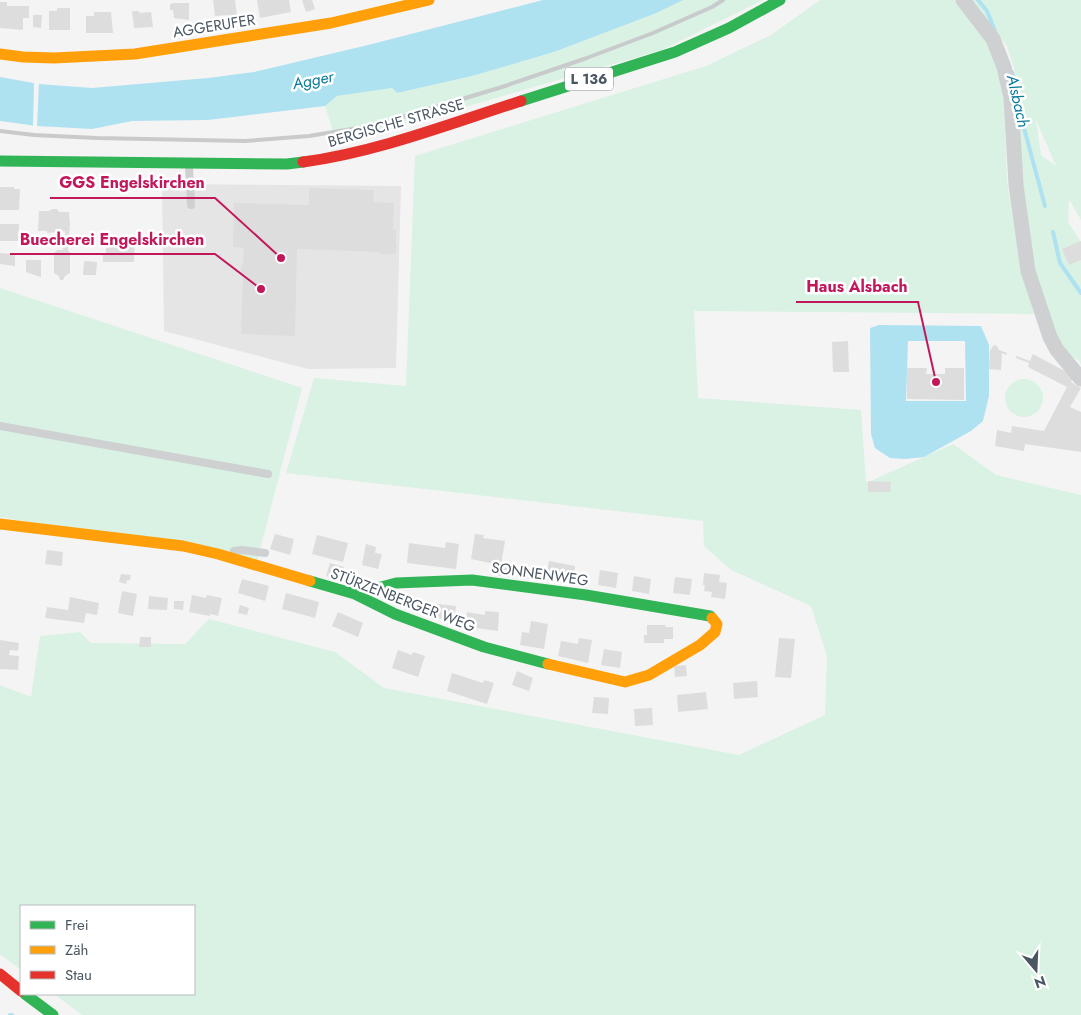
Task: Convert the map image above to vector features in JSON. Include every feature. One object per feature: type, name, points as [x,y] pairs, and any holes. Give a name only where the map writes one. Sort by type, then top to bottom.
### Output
[{"type":"street","name":"AGGERUFER","points":[[0,54],[54,58],[135,54],[331,23],[429,0]]},
{"type":"street","name":"BERGISCHE STRASSE","points":[[0,161],[287,164],[339,157],[675,52],[729,28],[780,0]]},
{"type":"street","points":[[963,0],[993,39],[1004,67],[1011,98],[1016,185],[1028,271],[1050,337],[1057,350],[1081,379]]},
{"type":"street","name":"STÜRZENBERGER WEG","points":[[0,524],[182,546],[218,554],[354,594],[395,614],[484,647],[561,668],[625,682],[649,675],[700,645],[715,632],[717,624]]},
{"type":"street","name":"SONNENWEG","points":[[354,594],[396,583],[472,580],[687,611],[710,616],[717,624]]},
{"type":"street","points":[[0,974],[20,989]]},
{"type":"street","points":[[26,995],[53,1015]]},
{"type":"lane","points":[[189,164],[191,204]]},
{"type":"lane","points":[[0,426],[268,474]]},
{"type":"lane","points":[[218,554],[242,550],[266,553]]},
{"type":"shaded area","points":[[162,184],[401,186],[396,368],[308,369],[164,331]]},
{"type":"green space","points":[[666,0],[763,0],[662,50],[337,144],[325,106],[337,96],[392,88],[397,93],[472,76],[554,52],[654,14]]},
{"type":"green space","points":[[820,0],[955,0],[989,42],[1004,101],[1007,181],[1021,271],[1034,314],[694,311],[698,398],[861,410],[866,483],[953,444],[996,475],[1081,495],[1081,1015],[82,1015],[55,995],[195,995],[195,905],[20,905],[20,969],[0,954],[0,685],[31,697],[40,636],[80,632],[91,643],[185,644],[209,619],[335,652],[384,688],[739,755],[825,715],[827,656],[811,606],[731,570],[704,546],[703,521],[286,473],[314,378],[406,386],[415,156],[706,66],[771,35]]},
{"type":"green space","points":[[971,0],[1081,0],[1081,220],[1069,199],[1068,222],[1081,242],[1081,365],[1079,360],[1060,353],[1030,267],[1017,112],[1017,78],[1007,46]],"holes":[[[1036,120],[1056,166],[1041,155]]]},
{"type":"green space","points":[[0,288],[302,388],[257,561],[0,517]]},
{"type":"green space","points":[[1024,379],[1038,384],[1043,398],[1038,412],[1024,417],[1010,412],[1005,398],[1010,384]]},
{"type":"water","name":"Agger","points":[[543,0],[683,0],[654,14],[554,52],[472,76],[397,93],[392,88],[337,96],[325,106],[208,120],[132,121],[92,129],[37,126],[0,121],[0,77],[39,84],[92,88],[254,72]]},
{"type":"water","points":[[879,325],[981,326],[989,345],[989,396],[983,421],[971,431],[924,457],[890,458],[875,448],[871,434],[870,328]],"holes":[[[908,341],[965,341],[966,401],[906,401]]]},
{"type":"pier","points":[[34,81],[39,81],[37,128],[33,128]]},
{"type":"building","points":[[213,0],[235,0],[237,16],[215,16]]},
{"type":"building","points":[[257,0],[289,0],[291,12],[260,18]]},
{"type":"building","points":[[302,0],[312,0],[315,9],[306,12]]},
{"type":"building","points":[[0,2],[7,2],[7,6],[29,6],[29,18],[23,18],[23,30],[0,28]]},
{"type":"building","points":[[189,3],[189,20],[174,18],[173,10],[170,10],[170,4]]},
{"type":"building","points":[[57,8],[70,8],[70,30],[49,30],[49,11],[57,11]]},
{"type":"building","points":[[132,11],[139,11],[139,13],[151,12],[153,27],[134,28]]},
{"type":"building","points":[[94,12],[111,12],[113,33],[86,33],[86,16],[94,16]]},
{"type":"building","points":[[33,15],[42,15],[41,28],[33,27]]},
{"type":"building","points":[[0,187],[20,189],[19,210],[0,210]]},
{"type":"building","points":[[309,188],[374,190],[373,202],[394,203],[393,230],[396,230],[397,246],[395,254],[297,249],[295,336],[241,334],[243,275],[241,275],[241,265],[243,265],[244,248],[233,247],[234,203],[309,205]]},
{"type":"building","points":[[57,209],[59,212],[69,212],[68,250],[70,253],[70,273],[63,280],[60,280],[59,276],[54,273],[54,253],[57,250],[63,250],[65,231],[47,233],[47,231],[38,231],[39,211],[49,211]]},
{"type":"building","points":[[0,224],[19,224],[18,241],[0,241]]},
{"type":"building","points":[[106,236],[135,237],[134,262],[103,262],[103,253],[106,253]]},
{"type":"building","points":[[1081,241],[1081,260],[1069,265],[1062,249]]},
{"type":"building","points":[[0,253],[15,254],[15,266],[0,264]]},
{"type":"building","points":[[26,260],[41,260],[41,277],[26,272]]},
{"type":"building","points":[[84,261],[97,262],[96,275],[83,275]]},
{"type":"building","points":[[848,341],[849,372],[833,372],[832,342]]},
{"type":"building","points":[[994,345],[999,350],[1007,353],[1006,355],[1002,353],[1001,370],[989,369],[990,350]]},
{"type":"building","points":[[1033,354],[1074,376],[1071,382],[1081,388],[1070,407],[1081,412],[1081,452],[1025,444],[1024,451],[995,446],[997,430],[1011,433],[1012,426],[1044,431],[1067,387],[1028,367],[1029,363],[1016,358],[1016,356],[1030,361]]},
{"type":"building","points":[[907,368],[927,368],[926,374],[945,374],[945,368],[964,368],[964,400],[907,399]]},
{"type":"building","points":[[868,481],[891,482],[890,492],[868,492]]},
{"type":"building","points":[[275,534],[294,539],[290,555],[270,549]]},
{"type":"building","points":[[475,534],[484,535],[483,538],[505,541],[501,565],[510,567],[509,577],[497,575],[499,565],[471,559]]},
{"type":"building","points":[[317,535],[348,543],[343,562],[312,554]]},
{"type":"building","points":[[446,542],[459,544],[456,569],[407,563],[409,543],[445,548]]},
{"type":"building","points":[[366,544],[376,547],[375,553],[382,554],[378,569],[362,565]]},
{"type":"building","points":[[47,550],[63,552],[62,566],[45,564]]},
{"type":"building","points":[[549,561],[575,566],[573,581],[546,577]]},
{"type":"building","points":[[330,563],[344,567],[340,580],[326,576]]},
{"type":"building","points":[[600,570],[618,573],[616,588],[598,585]]},
{"type":"building","points":[[704,573],[720,575],[719,582],[727,583],[725,599],[711,597],[712,592],[704,591]]},
{"type":"building","points":[[121,574],[131,575],[130,580],[127,580],[126,584],[119,582]]},
{"type":"building","points":[[634,576],[651,579],[649,594],[632,591]]},
{"type":"building","points":[[675,577],[692,579],[690,595],[673,593]]},
{"type":"building","points":[[242,579],[269,586],[265,601],[238,593]]},
{"type":"building","points":[[122,591],[137,594],[133,616],[118,613]]},
{"type":"building","points":[[286,593],[319,602],[315,618],[282,609]]},
{"type":"building","points":[[192,595],[206,598],[207,595],[222,598],[218,616],[189,612]]},
{"type":"building","points":[[149,596],[168,598],[167,610],[148,609]]},
{"type":"building","points":[[70,597],[99,603],[97,615],[86,613],[84,623],[45,618],[47,607],[68,610]]},
{"type":"building","points":[[174,601],[184,601],[183,610],[174,609]]},
{"type":"building","points":[[429,603],[456,606],[454,620],[426,617]]},
{"type":"building","points":[[240,605],[249,608],[247,615],[238,613]]},
{"type":"building","points":[[485,611],[499,612],[498,631],[462,626],[463,618],[466,619],[467,612],[485,615]]},
{"type":"building","points":[[338,612],[363,623],[358,637],[332,626]]},
{"type":"building","points":[[531,621],[548,624],[544,649],[520,645],[522,632],[529,633]]},
{"type":"building","points":[[647,625],[673,627],[673,639],[664,639],[664,643],[644,643],[644,635],[647,635]]},
{"type":"building","points":[[140,637],[151,637],[151,647],[139,647]]},
{"type":"building","points":[[579,638],[592,640],[588,663],[558,656],[561,641],[578,644]]},
{"type":"building","points":[[779,638],[795,639],[791,678],[775,677]]},
{"type":"building","points":[[0,640],[19,643],[18,651],[10,650],[9,655],[19,656],[18,670],[0,669]]},
{"type":"building","points":[[604,649],[622,652],[620,668],[601,665]]},
{"type":"building","points":[[398,650],[412,655],[413,652],[425,656],[418,677],[392,668]]},
{"type":"building","points":[[686,665],[687,676],[675,677],[674,666]]},
{"type":"building","points":[[517,671],[533,678],[529,691],[512,685]]},
{"type":"building","points":[[452,673],[483,683],[484,680],[494,683],[487,704],[447,691]]},
{"type":"building","points":[[757,681],[758,697],[734,699],[733,683]]},
{"type":"building","points":[[706,692],[708,709],[678,712],[677,695]]},
{"type":"building","points":[[594,697],[609,698],[608,714],[592,713]]},
{"type":"building","points":[[652,708],[653,725],[635,726],[634,709]]},
{"type":"waterway","name":"Alsbach","points":[[978,0],[987,11],[995,31]]},
{"type":"waterway","name":"Alsbach","points":[[1012,72],[1017,84],[1021,117],[1045,206]]},
{"type":"waterway","name":"Alsbach","points":[[1053,232],[1060,263],[1081,293]]},
{"type":"railway","points":[[0,131],[34,135],[97,138],[245,141],[309,136],[376,125],[502,87],[584,59],[653,33],[712,7],[723,0]]},
{"type":"traffic: fast","points":[[521,101],[675,52],[729,28],[780,0]]},
{"type":"traffic: fast","points":[[0,161],[287,164],[303,162]]},
{"type":"traffic: fast","points":[[355,594],[396,583],[472,580],[586,595],[710,616],[712,618]]},
{"type":"traffic: fast","points":[[310,581],[355,594],[395,614],[484,647],[548,664]]},
{"type":"traffic: fast","points":[[26,995],[53,1015]]},
{"type":"traffic: slow","points":[[0,54],[54,58],[135,54],[331,23],[429,0]]},
{"type":"traffic: slow","points":[[0,524],[183,546],[218,554],[310,581]]},
{"type":"traffic: slow","points":[[548,664],[625,682],[649,675],[700,645],[715,632],[717,624],[712,618]]},
{"type":"traffic: jam","points":[[303,162],[386,144],[521,101]]},
{"type":"traffic: jam","points":[[0,974],[20,990]]},
{"type":"place","name":"GGS Engelskirchen","points":[[281,258]]},
{"type":"place","name":"Buecherei Engelskirchen","points":[[261,289]]},
{"type":"place","name":"Haus Alsbach","points":[[936,382]]}]
